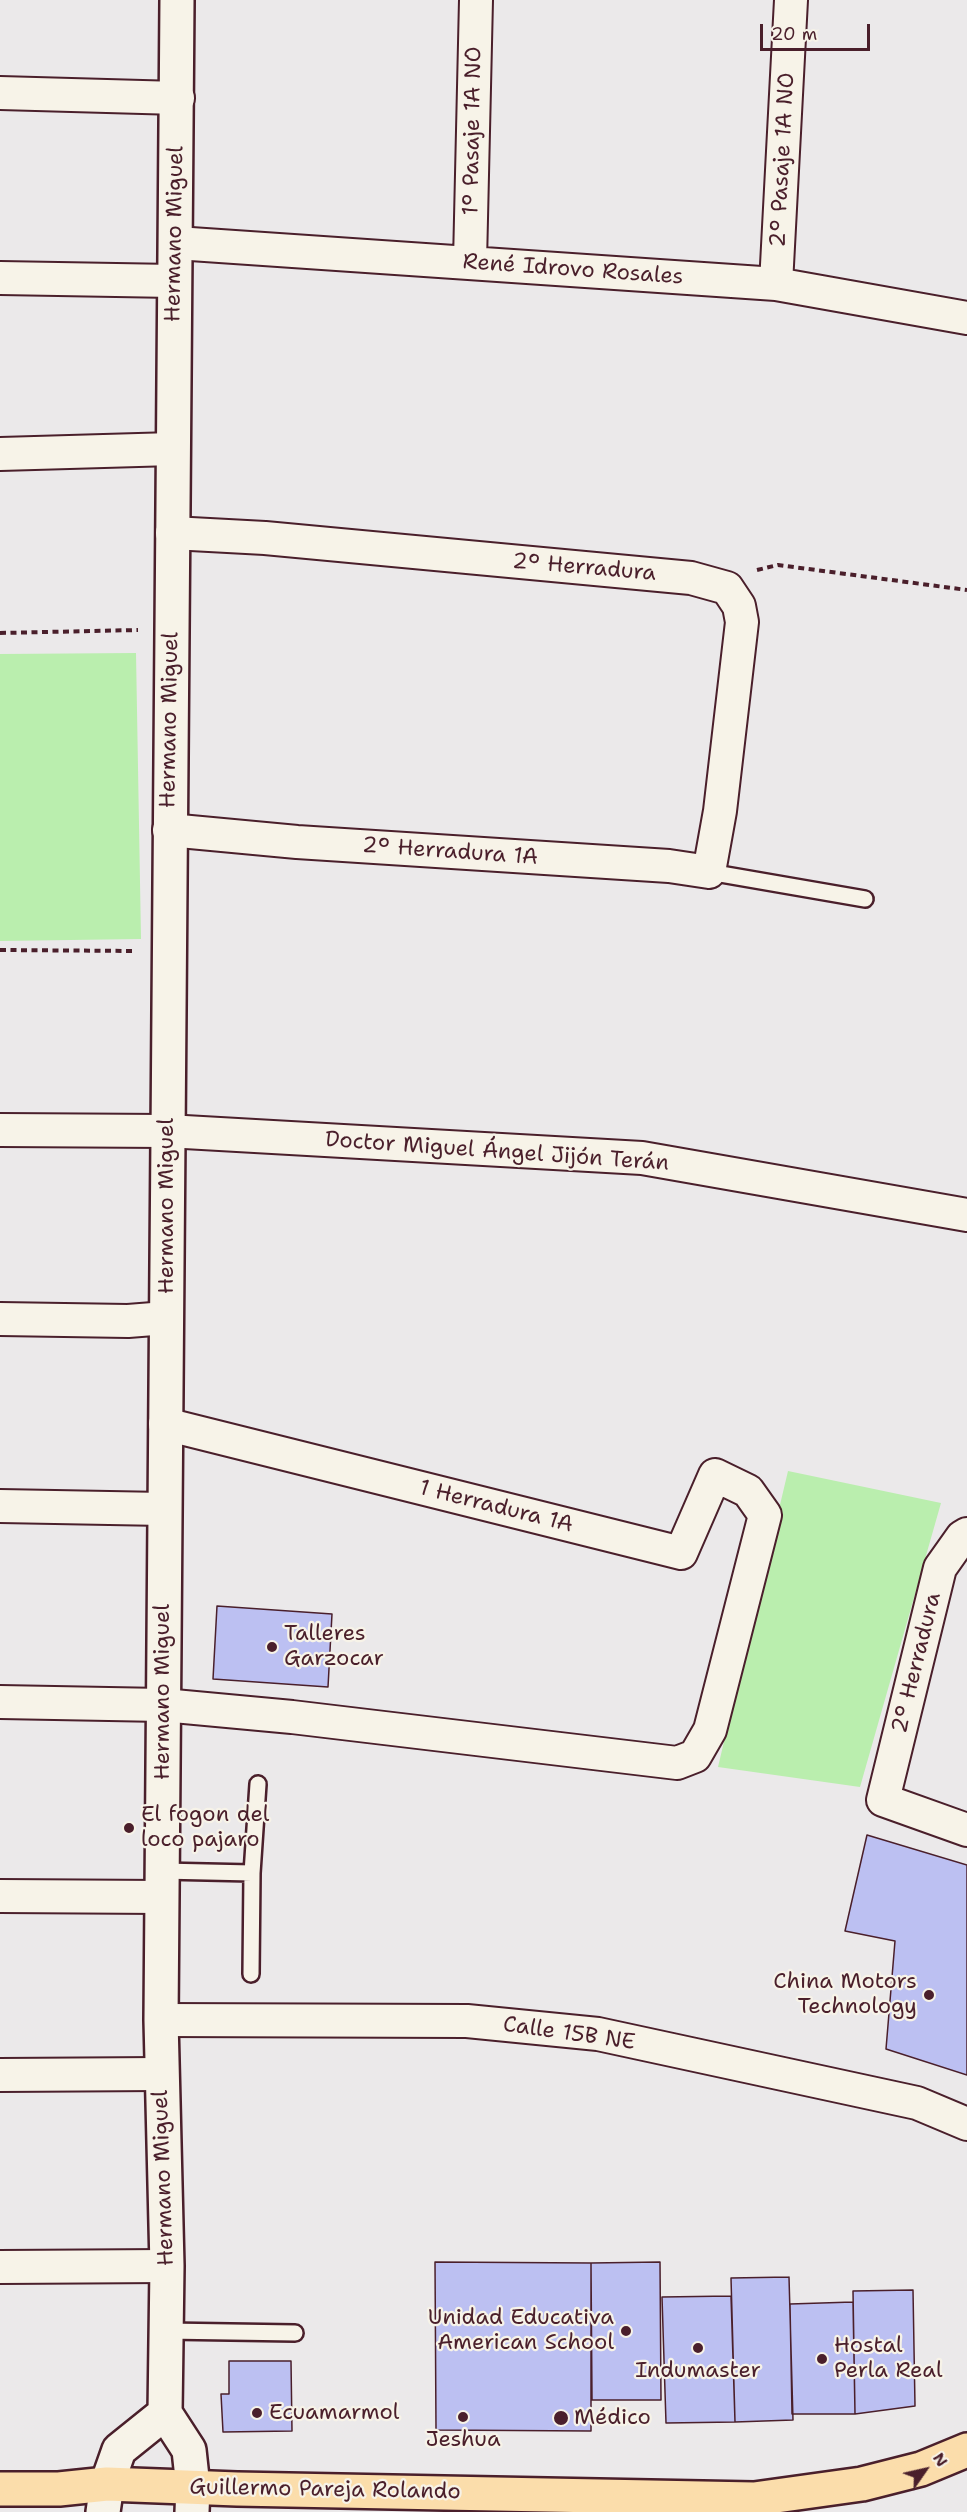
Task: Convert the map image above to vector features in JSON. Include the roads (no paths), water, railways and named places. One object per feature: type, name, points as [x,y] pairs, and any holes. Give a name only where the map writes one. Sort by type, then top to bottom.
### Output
[{"type":"main road","name":"Guillermo Pareja Rolando","points":[[0,2489],[58,2489],[105,2498],[193,2500],[754,2499],[862,2484],[921,2469],[967,2450]]},
{"type":"street","name":"Hermano Miguel","points":[[165,2413],[167,2266],[160,2074],[172,449],[178,98],[177,0]]},
{"type":"street","name":"1° Pasaje 1A NO","points":[[470,262],[476,0]]},
{"type":"street","name":"2° Pasaje 1A NO","points":[[776,284],[790,0]]},
{"type":"street","points":[[0,93],[178,98]]},
{"type":"street","name":"René Idrovo Rosales","points":[[176,243],[776,284],[967,318]]},
{"type":"street","points":[[0,278],[103,282],[174,281]]},
{"type":"street","points":[[0,454],[172,449]]},
{"type":"street","name":"2° Herradura","points":[[172,533],[265,538],[691,578],[727,588],[739,606],[742,622],[720,811],[710,862]]},
{"type":"street","name":"2° Herradura 1A","points":[[169,830],[297,842],[669,866],[710,862]]},
{"type":"street","name":"Doctor Miguel Ángel Jijón Terán","points":[[0,1130],[167,1131],[642,1158],[967,1215]]},
{"type":"street","points":[[0,1320],[128,1321],[166,1318]]},
{"type":"street","name":"1 Herradura 1A","points":[[163,1705],[292,1717],[677,1763],[695,1756],[710,1730],[765,1515],[748,1491],[715,1475],[681,1553],[165,1424]]},
{"type":"street","points":[[0,1506],[164,1509]]},
{"type":"street","name":"2° Herradura","points":[[967,1534],[962,1537],[940,1568],[883,1800],[967,1830]]},
{"type":"street","points":[[0,1702],[163,1705]]},
{"type":"street","points":[[0,1896],[162,1884]]},
{"type":"street","name":"Calle 15B NE","points":[[161,2020],[466,2021],[598,2034],[917,2103],[967,2124]]},
{"type":"street","points":[[0,2074],[160,2074]]},
{"type":"street","points":[[0,2268],[167,2266]]},
{"type":"street","points":[[105,2498],[119,2450],[165,2413],[189,2450],[193,2500]]},
{"type":"lane","points":[[710,862],[865,899]]},
{"type":"lane","points":[[251,1974],[252,1873],[258,1784]]},
{"type":"lane","points":[[162,1884],[252,1873]]},
{"type":"lane","points":[[166,2331],[295,2333]]},
{"type":"place","name":"Talleres Garzocar","points":[[272,1647]]},
{"type":"place","name":"El fogon del loco pajaro","points":[[129,1828]]},
{"type":"place","name":"China Motors Technology","points":[[929,1995]]},
{"type":"place","name":"Unidad Educativa American School","points":[[626,2331]]},
{"type":"place","name":"Indumaster","points":[[698,2348]]},
{"type":"place","name":"Hostal Perla Real","points":[[822,2359]]},
{"type":"place","name":"Ecuamarmol","points":[[257,2413]]},
{"type":"place","name":"Jeshua","points":[[463,2417]]},
{"type":"place","name":"Médico","points":[[561,2418]]}]
